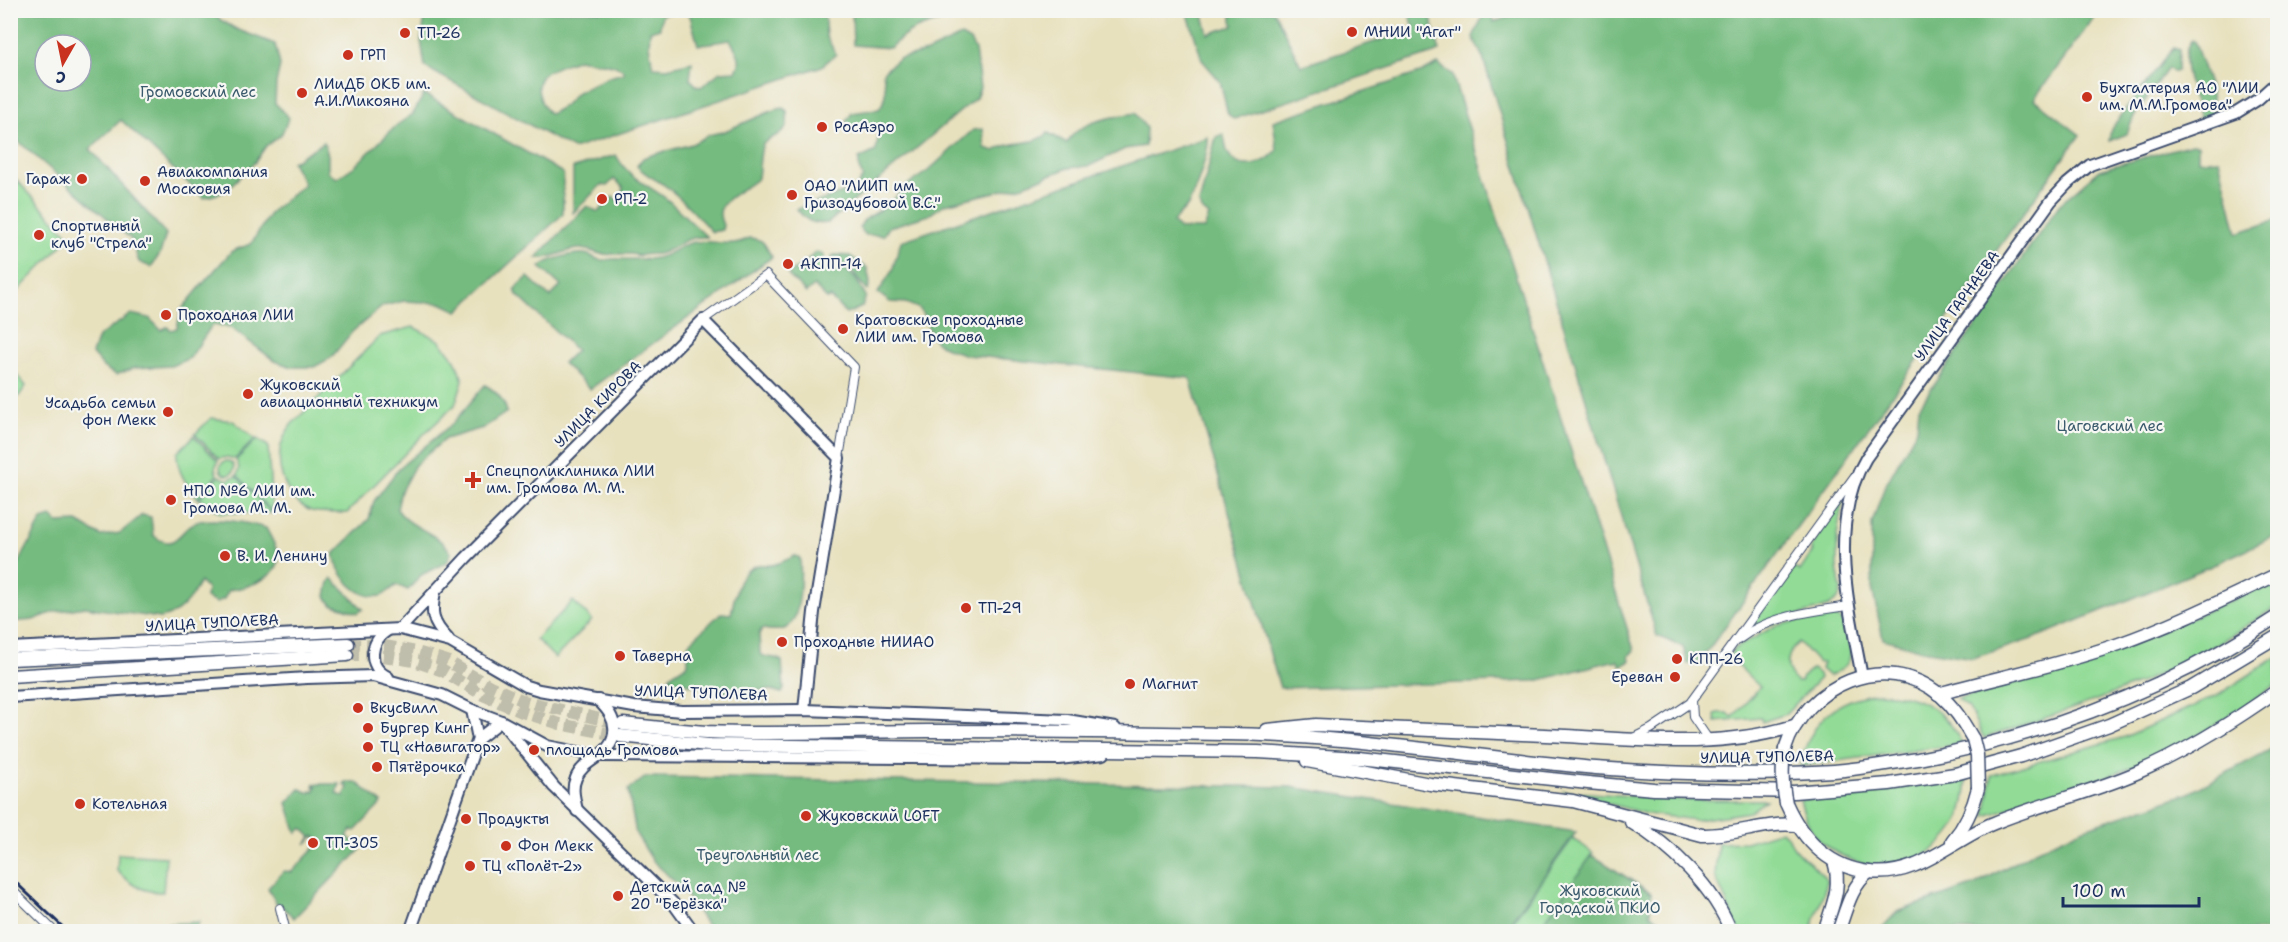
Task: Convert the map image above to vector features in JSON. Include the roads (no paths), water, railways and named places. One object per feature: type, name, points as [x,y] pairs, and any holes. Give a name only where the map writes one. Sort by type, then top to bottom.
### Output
[{"type":"main road","name":"УЛИЦА ГАРНАЕВА","points":[[1862,677],[1850,606],[1844,547],[1848,496],[1866,458],[2051,201],[2067,184],[2090,165],[2236,113],[2257,100],[2277,81]]},
{"type":"main road","points":[[703,320],[839,458],[814,612],[804,710]]},
{"type":"main road","name":"УЛИЦА КИРОВА","points":[[400,629],[703,320]]},
{"type":"main road","points":[[1938,694],[2044,668],[2119,644],[2168,625],[2277,574]]},
{"type":"main road","points":[[435,591],[432,612],[438,629],[450,642]]},
{"type":"main road","name":"УЛИЦА ТУПОЛЕВА","points":[[2277,616],[2244,638],[2169,679],[2047,728],[1954,752],[1834,771],[1713,774],[1646,771],[1363,741],[1227,734],[621,730],[708,745],[1258,752],[1359,758],[1654,789],[1794,792],[1889,784],[1955,774],[2021,756],[2109,725],[2191,688],[2277,636]]},
{"type":"main road","name":"УЛИЦА ТУПОЛЕВА","points":[[10,648],[400,629],[450,642],[516,681],[539,690],[634,707],[682,711],[804,710],[1067,720],[1154,734]]},
{"type":"main road","points":[[388,630],[378,636],[373,647],[373,658],[376,668],[384,675],[399,682]]},
{"type":"main road","name":"УЛИЦА ТУПОЛЕВА","points":[[10,659],[348,650],[10,676]]},
{"type":"main road","points":[[10,697],[307,678],[373,676],[442,695],[467,707],[478,739]]},
{"type":"main road","points":[[1945,849],[1961,831],[1972,811],[1978,788],[1977,755],[1973,739],[1959,714],[1938,694],[1925,686],[1894,676],[1862,677],[1833,687],[1818,698],[1804,711],[1794,726],[1785,748],[1782,785],[1786,803],[1796,825],[1819,851],[1834,861],[1869,872],[1890,872],[1910,868],[1928,860],[1995,822],[2136,773],[2232,723],[2277,690]]},
{"type":"main road","points":[[578,811],[573,789],[575,779],[581,767],[610,747],[615,728],[608,711],[598,700]]},
{"type":"main road","name":"УЛИЦА ТУПОЛЕВА","points":[[467,707],[501,721],[547,746],[599,756],[1059,759],[1155,750]]},
{"type":"main road","points":[[410,932],[478,739],[501,721],[554,787],[673,903],[694,932]]},
{"type":"main road","name":"УЛИЦА ТУПОЛЕВА","points":[[1227,734],[1316,724],[1630,739],[1708,739],[1769,732],[1794,726]]},
{"type":"main road","name":"УЛИЦА ТУПОЛЕВА","points":[[1258,752],[1430,784],[1573,801],[1603,808]]},
{"type":"main road","points":[[1603,808],[1676,830],[1702,835],[1720,835],[1783,824],[1796,825]]},
{"type":"main road","points":[[1603,808],[1654,835],[1680,859],[1709,892],[1726,917],[1731,932]]},
{"type":"main road","points":[[1824,932],[1838,887],[1838,874],[1834,861]]},
{"type":"main road","points":[[1838,932],[1859,879],[1869,872]]},
{"type":"street","name":"УЛИЦА КИРОВА","points":[[703,320],[766,275],[854,368],[839,458]]},
{"type":"street","points":[[1630,739],[1660,723],[1692,701],[1856,475]]},
{"type":"street","points":[[1730,647],[1755,630],[1784,618],[1850,606]]},
{"type":"street","points":[[1692,701],[1693,717],[1708,739]]},
{"type":"street","points":[[10,888],[55,932]]},
{"type":"street","points":[[280,908],[286,932]]},
{"type":"tunnel","points":[[348,644],[385,646],[417,652],[447,661],[490,686],[524,701],[621,724]]},
{"type":"tunnel","points":[[347,655],[383,656],[414,661],[443,671],[483,695],[522,712],[560,724],[620,736]]},
{"type":"railway","points":[[10,877],[68,932]]},
{"type":"place","name":"МНИИ \"Агат\"","points":[[1352,32]]},
{"type":"place","name":"ТП-26","points":[[405,33]]},
{"type":"place","name":"ГРП","points":[[348,55]]},
{"type":"place","name":"ЛИиДБ ОКБ им. А.И.Микояна","points":[[302,93]]},
{"type":"place","name":"Бухгалтерия АО \"ЛИИ им. М.М.Громова\"","points":[[2087,97]]},
{"type":"place","name":"РосАэро","points":[[822,127]]},
{"type":"place","name":"Гараж","points":[[82,179]]},
{"type":"place","name":"Авиакомпания Московия","points":[[145,181]]},
{"type":"place","name":"ОАО \"ЛИИП им. Гризодубовой В.С.\"","points":[[792,195]]},
{"type":"place","name":"РП-2","points":[[602,199]]},
{"type":"place","name":"Спортивный клуб \"Стрела\"","points":[[39,235]]},
{"type":"place","name":"АКПП-14","points":[[788,264]]},
{"type":"place","name":"Проходная ЛИИ","points":[[166,315]]},
{"type":"place","name":"Кратовские проходные ЛИИ им. Громова","points":[[843,329]]},
{"type":"place","name":"Жуковский авиационный техникум","points":[[248,394]]},
{"type":"place","name":"Усадьба семьи фон Мекк","points":[[168,412]]},
{"type":"place","name":"Спецполиклиника ЛИИ им. Громова М. М.","points":[[473,480]]},
{"type":"place","name":"НПО №6 ЛИИ им. Громова М. М.","points":[[171,500]]},
{"type":"place","name":"В. И. Ленину","points":[[225,556]]},
{"type":"place","name":"ТП-29","points":[[966,608]]},
{"type":"place","name":"Проходные НИИАО","points":[[782,642]]},
{"type":"place","name":"Таверна","points":[[620,656]]},
{"type":"place","name":"КПП-26","points":[[1677,659]]},
{"type":"place","name":"Ереван","points":[[1675,677]]},
{"type":"place","name":"Магнит","points":[[1130,684]]},
{"type":"place","name":"ВкусВилл","points":[[358,708]]},
{"type":"place","name":"Бургер Кинг","points":[[368,728]]},
{"type":"place","name":"ТЦ «Навигатор»","points":[[368,747]]},
{"type":"place","name":"площадь Громова","points":[[534,750]]},
{"type":"place","name":"Пятёрочка","points":[[377,767]]},
{"type":"place","name":"Котельная","points":[[80,804]]},
{"type":"place","name":"Жуковский LOFT","points":[[806,816]]},
{"type":"place","name":"Продукты","points":[[466,819]]},
{"type":"place","name":"ТП-305","points":[[313,843]]},
{"type":"place","name":"Фон Мекк","points":[[506,846]]},
{"type":"place","name":"ТЦ «Полёт-2»","points":[[470,866]]},
{"type":"place","name":"Детский сад № 20 \"Берёзка\"","points":[[618,896]]},
{"type":"park label","name":"Громовский лес","points":[[198,92]]},
{"type":"park label","name":"Цаговский лес","points":[[2110,426]]},
{"type":"park label","name":"Треугольный лес","points":[[758,855]]},
{"type":"park label","name":"Жуковский Городской ПКИО","points":[[1600,900]]}]
